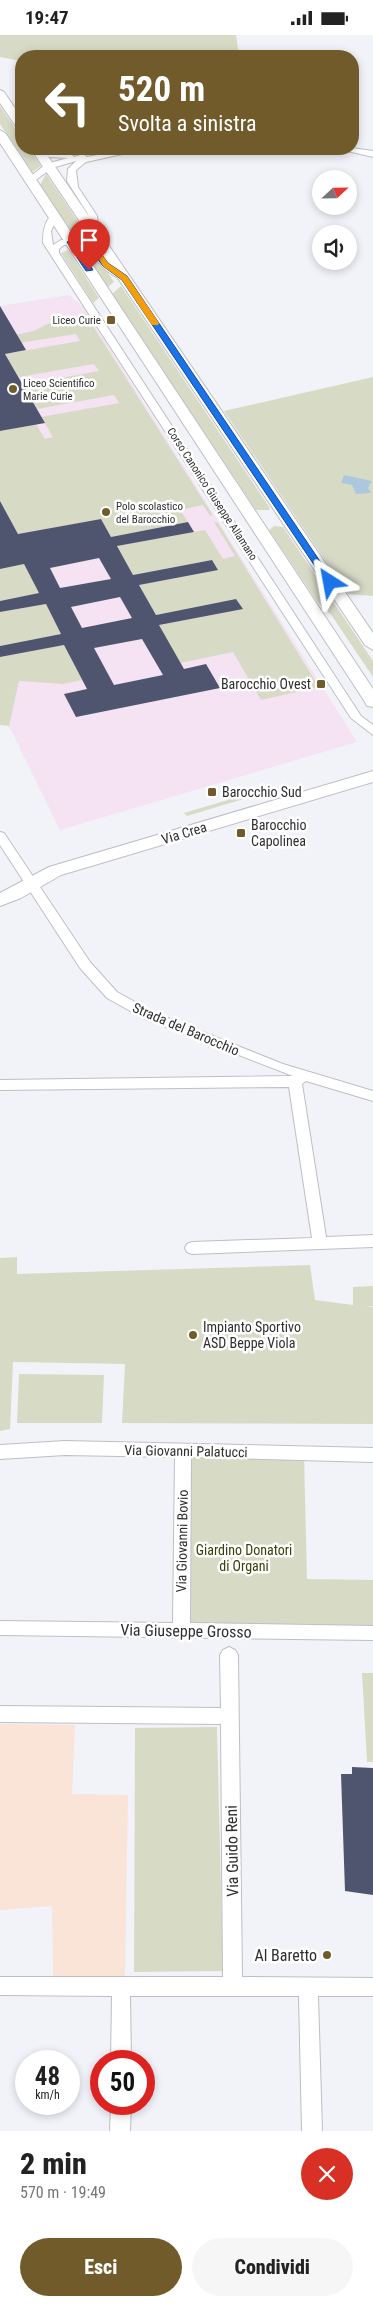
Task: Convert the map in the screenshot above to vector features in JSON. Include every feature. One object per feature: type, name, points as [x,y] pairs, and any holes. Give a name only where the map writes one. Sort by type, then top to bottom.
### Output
[{"type":"main road","points":[[0,94],[15,116]]},
{"type":"main road","name":"Corso Canonico Giuseppe Allamano","points":[[0,134],[373,702]]},
{"type":"main road","points":[[41,155],[373,645]]},
{"type":"main road","points":[[256,524],[287,518]]},
{"type":"main road","name":"Via Crea","points":[[0,900],[29,880],[50,862],[373,764]]},
{"type":"main road","name":"Via Crea","points":[[0,889],[373,776]]},
{"type":"street","points":[[359,152],[373,155]]},
{"type":"street","points":[[52,155],[63,157],[78,155]]},
{"type":"street","points":[[30,180],[49,166],[71,159],[99,155]]},
{"type":"street","points":[[95,234],[92,214],[73,185],[71,178],[72,169],[83,160],[110,155]]},
{"type":"street","name":"Corso Canonico Giuseppe Allamano","points":[[54,217],[45,237],[50,248],[56,253],[357,718],[373,731]]},
{"type":"street","points":[[56,253],[57,245],[71,242],[91,246],[106,265],[125,278]]},
{"type":"street","name":"Strada del Barocchio","points":[[0,836],[85,965],[112,995],[135,1009],[299,1079],[373,1096]]},
{"type":"street","points":[[299,1079],[320,1243]]},
{"type":"street","name":"Strada del Barocchio","points":[[0,1085],[299,1079]]},
{"type":"street","points":[[192,1248],[373,1241]]},
{"type":"street","name":"Via Giovanni Palatucci","points":[[0,1452],[65,1448],[373,1455]]},
{"type":"street","name":"Via Giovanni Bovio","points":[[181,1631],[183,1451]]},
{"type":"street","name":"Via Giuseppe Grosso","points":[[0,1628],[373,1633]]},
{"type":"street","name":"Via Guido Reni","points":[[230,1655],[234,1986]]},
{"type":"street","points":[[0,1714],[230,1716]]},
{"type":"street","points":[[0,1985],[373,1987]]},
{"type":"street","points":[[121,1986],[121,2050]]},
{"type":"street","points":[[308,1987],[312,2131]]},
{"type":"street","points":[[120,2115],[120,2131]]},
{"type":"shaded area","name":"Polo scolastico del Barocchio","points":[[69,295],[85,309],[357,742],[60,830],[11,730],[0,714],[0,306]]},
{"type":"shaded area","points":[[0,1724],[75,1725],[72,1794],[128,1795],[125,1976],[53,1977],[52,1906],[0,1910]]},
{"type":"green space","points":[[0,35],[236,35],[238,50],[15,50],[15,60],[0,57]]},
{"type":"green space","points":[[0,106],[15,128],[15,146],[0,124]]},
{"type":"green space","points":[[21,155],[33,155],[41,166],[32,172]]},
{"type":"green space","points":[[46,174],[89,238],[86,241],[76,239],[40,185]]},
{"type":"green space","points":[[80,244],[91,248],[114,282],[108,287]]},
{"type":"green space","points":[[68,250],[99,298],[93,303],[61,253]]},
{"type":"green space","points":[[121,286],[270,508],[269,510],[256,510],[112,294]]},
{"type":"green space","points":[[85,313],[212,514],[211,517],[203,505],[180,510],[188,522],[111,537],[101,519],[18,534],[0,501],[0,429],[2,431],[36,424],[45,439],[53,437],[41,417],[119,403],[114,395],[37,409],[23,385],[99,371],[94,364],[19,377],[5,354],[80,341],[76,334],[1,346],[0,338],[34,331],[47,324],[79,319]]},
{"type":"green space","points":[[373,377],[373,596],[348,594],[224,411]]},
{"type":"green space","points":[[214,522],[218,523],[319,687],[261,700],[233,652],[180,663],[159,625],[242,608],[236,599],[156,615],[139,585],[217,569],[212,560],[133,575],[117,546],[205,530],[223,559],[235,556]]},
{"type":"green space","points":[[274,526],[283,527],[373,661],[373,677],[332,616],[316,600],[269,530]]},
{"type":"green space","points":[[24,564],[39,593],[0,601],[0,569]]},
{"type":"green space","points":[[46,604],[61,634],[0,646],[0,612]]},
{"type":"green space","points":[[64,645],[82,680],[63,684],[19,681],[9,726],[0,725],[0,657]]},
{"type":"green space","points":[[255,792],[257,795],[187,816],[184,813]]},
{"type":"green space","name":"Impianto Sportivo ASD Beppe Viola","points":[[17,1257],[17,1274],[310,1265],[315,1300],[353,1305],[353,1287],[373,1286],[373,1306],[366,1306],[373,1307],[373,1424],[122,1423],[125,1364],[13,1362],[10,1429],[0,1431],[0,1258]]},
{"type":"green space","points":[[19,1374],[104,1375],[102,1423],[17,1423]]},
{"type":"green space","name":"Giardino Donatori di Organi","points":[[183,1452],[304,1454],[307,1579],[373,1580],[373,1633],[181,1632]]},
{"type":"green space","points":[[362,1673],[373,1673],[373,1762],[367,1762]]},
{"type":"green space","points":[[217,1727],[223,1971],[134,1972],[135,1728]]},
{"type":"water","points":[[344,475],[372,481],[368,488],[371,493],[356,494],[352,485],[341,483]]},
{"type":"building","points":[[0,306],[26,350],[5,354],[45,423],[0,431]]},
{"type":"building","points":[[0,501],[18,534],[101,519],[111,537],[188,522],[194,532],[117,546],[133,575],[212,560],[218,570],[139,585],[156,615],[236,599],[243,609],[159,625],[184,669],[206,664],[220,688],[76,717],[64,694],[87,689],[64,645],[0,657],[0,646],[61,634],[46,604],[0,612],[0,601],[39,593],[24,564],[0,569]],"holes":[[[99,558],[111,579],[60,588],[50,568]],[[120,597],[132,618],[82,628],[71,607]],[[142,639],[163,675],[114,685],[94,648]]]},
{"type":"building","points":[[352,1767],[373,1768],[373,1895],[345,1891],[341,1774],[352,1774]]},
{"type":"slow traffic","points":[[97,251],[106,265],[125,278],[155,323]]},
{"type":"place","name":"Liceo Curie","points":[[111,320]]},
{"type":"place","name":"Liceo Scientifico Marie Curie","points":[[13,389]]},
{"type":"place","name":"Polo scolastico del Barocchio","points":[[106,512]]},
{"type":"place","name":"Barocchio Ovest","points":[[321,684]]},
{"type":"place","name":"Barocchio Sud","points":[[212,792]]},
{"type":"place","name":"Barocchio Capolinea","points":[[241,833]]},
{"type":"place","name":"Impianto Sportivo ASD Beppe Viola","points":[[193,1335]]},
{"type":"place","name":"Al Baretto","points":[[327,1955]]},
{"type":"route","points":[[89,270],[71,242],[78,241],[91,246],[106,265],[125,278],[330,582]]}]
